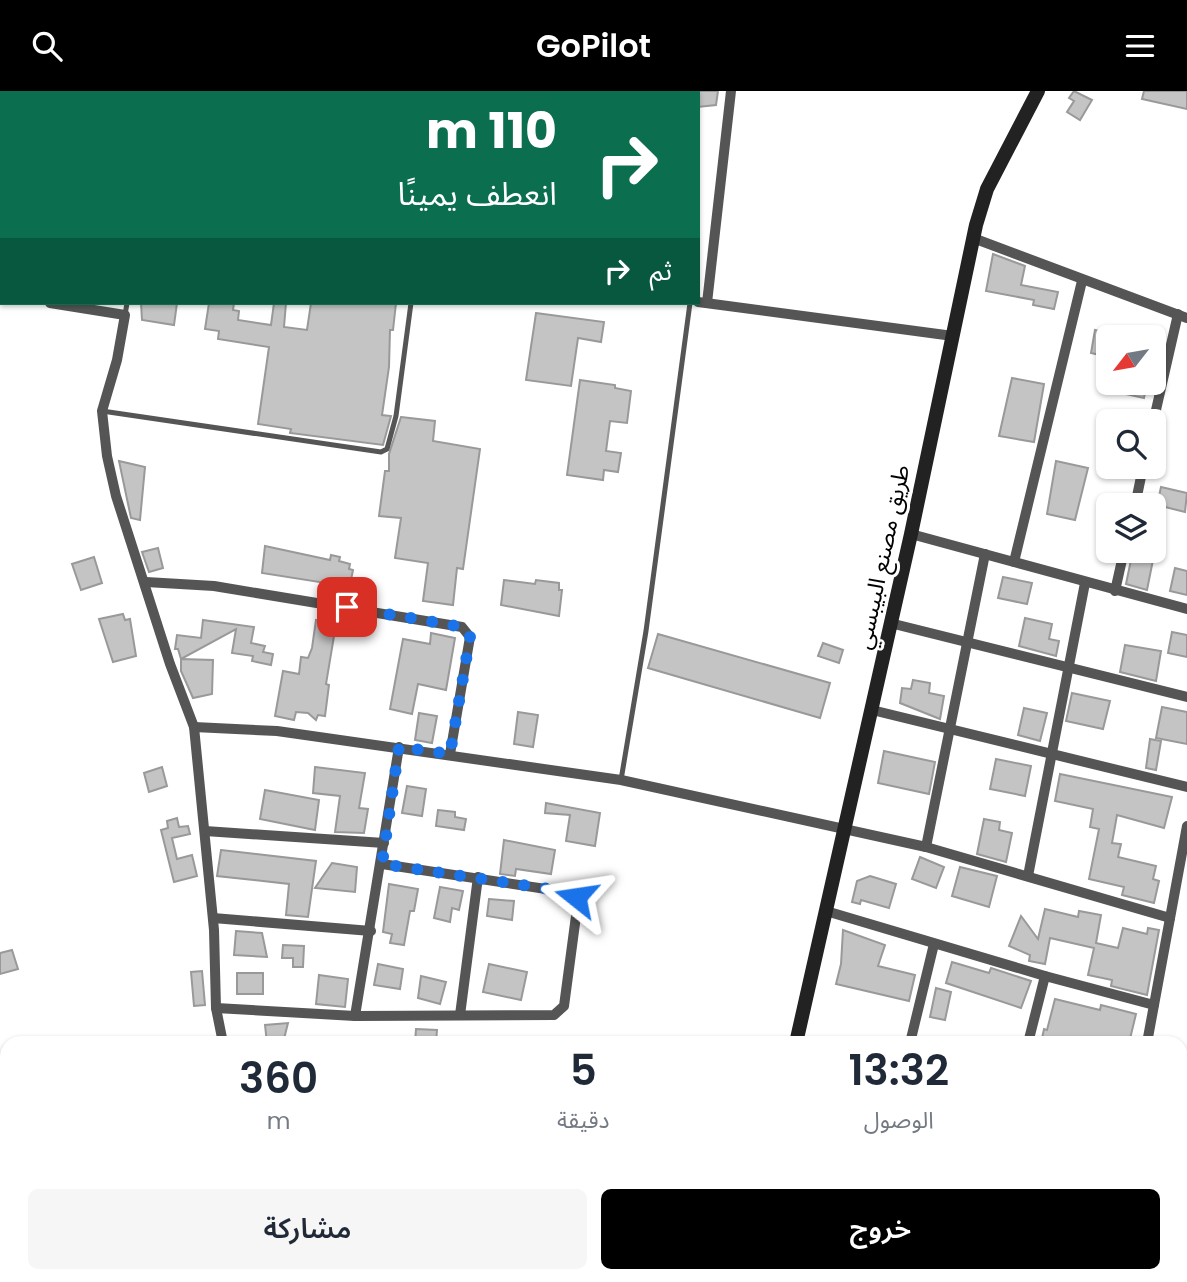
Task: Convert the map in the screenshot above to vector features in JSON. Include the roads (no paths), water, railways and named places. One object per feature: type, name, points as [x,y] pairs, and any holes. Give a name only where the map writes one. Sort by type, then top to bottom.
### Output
[{"type":"main road","name":"طريق مصنع البيبسي","points":[[798,1036],[911,534],[973,238],[987,188],[1038,91]]},
{"type":"street","points":[[731,91],[703,302],[953,336]]},
{"type":"street","points":[[973,238],[1082,281],[1182,316],[1157,409]]},
{"type":"street","points":[[1014,562],[1082,281]]},
{"type":"street","points":[[62,305],[125,315],[102,411],[107,456],[116,496],[146,582],[170,664],[194,727],[213,918],[216,1008],[222,1036]]},
{"type":"street","points":[[911,534],[1085,583],[1187,608]]},
{"type":"street","points":[[926,847],[985,554]]},
{"type":"street","points":[[1115,591],[1121,563]]},
{"type":"street","points":[[146,582],[214,586],[462,627],[470,637],[450,754]]},
{"type":"street","points":[[1028,876],[1085,583]]},
{"type":"street","points":[[890,623],[1187,697]]},
{"type":"street","points":[[872,710],[1187,787]]},
{"type":"street","points":[[194,727],[277,731],[621,780],[926,847],[1170,918]]},
{"type":"street","points":[[355,1016],[382,864],[399,747]]},
{"type":"street","points":[[1148,1036],[1187,826]]},
{"type":"street","points":[[205,831],[384,843]]},
{"type":"street","points":[[216,1008],[355,1016],[554,1015],[564,1006],[578,901],[572,893],[382,864]]},
{"type":"street","points":[[460,1015],[478,877]]},
{"type":"street","points":[[826,911],[1045,976],[1154,1005]]},
{"type":"street","points":[[213,918],[371,931]]},
{"type":"street","points":[[912,1036],[934,944]]},
{"type":"street","points":[[1030,1036],[1045,976]]},
{"type":"lane","points":[[125,315],[127,305]]},
{"type":"lane","points":[[102,411],[381,452],[387,449],[396,417],[411,305]]},
{"type":"lane","points":[[621,780],[646,631],[691,305]]}]
